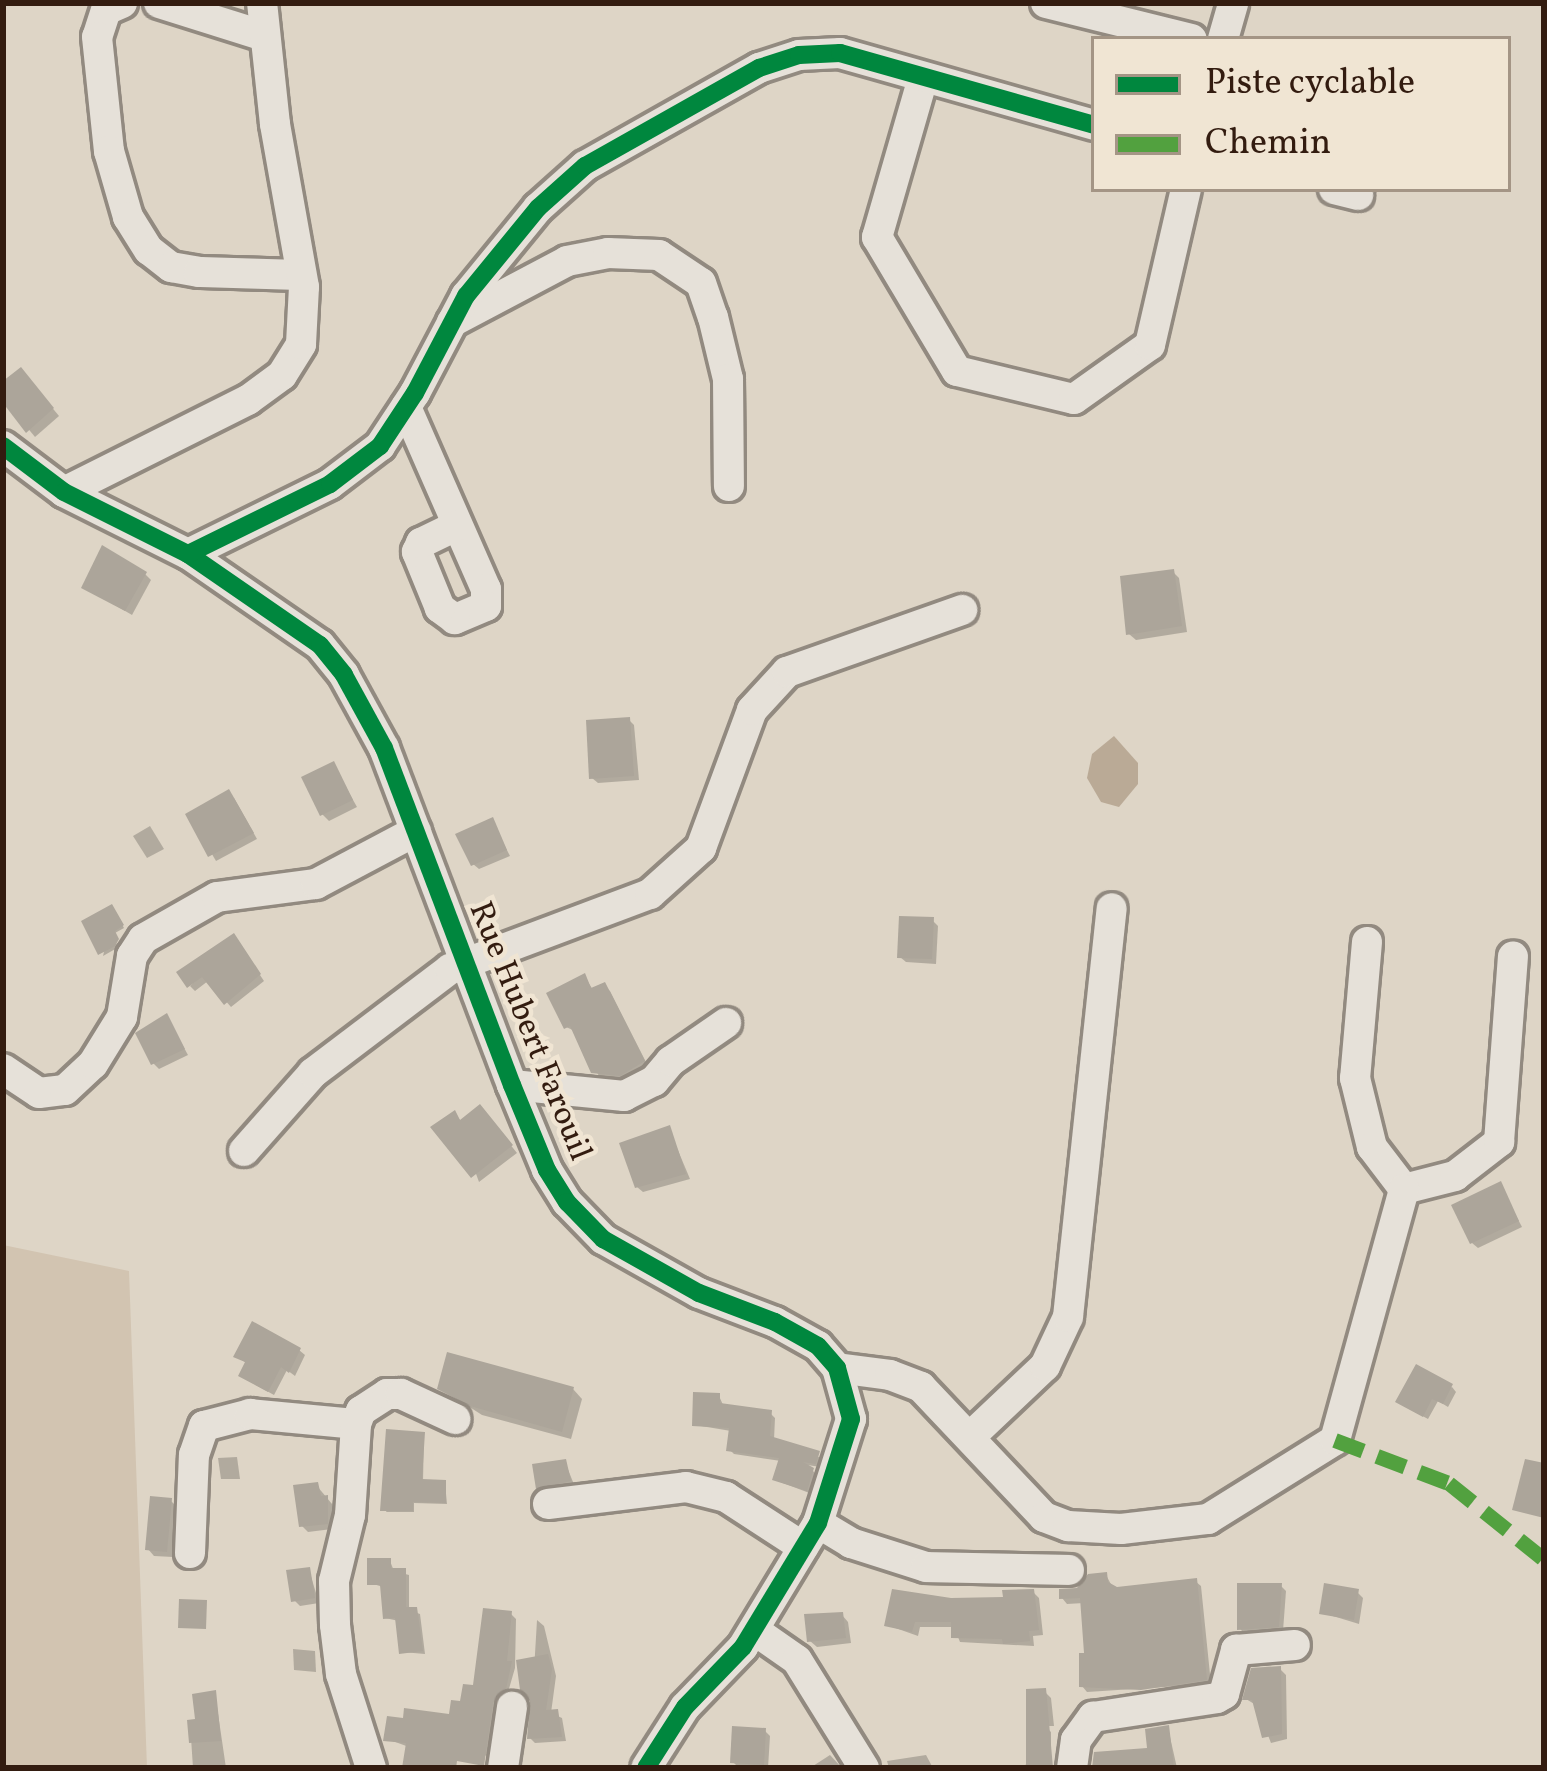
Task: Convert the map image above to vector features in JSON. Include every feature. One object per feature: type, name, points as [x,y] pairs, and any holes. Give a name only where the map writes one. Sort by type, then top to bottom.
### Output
[{"type":"street","points":[[122,3],[106,10],[97,37],[109,151],[128,217],[149,250],[171,267],[200,272],[301,275]]},
{"type":"street","points":[[159,3],[264,36]]},
{"type":"street","points":[[64,492],[248,400],[282,375],[301,344],[301,275],[262,3]]},
{"type":"street","points":[[1046,3],[1180,36]]},
{"type":"street","points":[[1224,36],[1233,3]]},
{"type":"street","points":[[188,554],[330,484],[380,446],[497,254],[586,166],[759,68],[800,55],[840,53],[1091,124]]},
{"type":"street","points":[[923,78],[878,237],[957,371],[1074,399],[1150,345],[1185,192]]},
{"type":"street","points":[[452,322],[567,261],[608,253],[658,255],[701,284],[713,317],[728,379],[729,486]]},
{"type":"street","points":[[406,407],[456,526]]},
{"type":"street","name":"Rue Hubert Farouil","points":[[3,446],[64,492],[188,554],[320,645],[344,675],[384,748],[512,1085],[547,1170],[567,1202],[603,1239],[699,1293],[775,1322],[818,1346],[837,1368]]},
{"type":"street","points":[[244,1151],[313,1073],[466,960],[650,894],[701,848],[752,710],[787,672],[962,610]]},
{"type":"street","points":[[3,1069],[39,1093],[65,1090],[93,1064],[122,1017],[132,956],[143,939],[217,897],[316,884],[416,832]]},
{"type":"street","points":[[971,1436],[1046,1366],[1068,1318],[1112,908]]},
{"type":"street","points":[[1367,942],[1355,1078],[1372,1147],[1404,1190]]},
{"type":"street","points":[[1404,1190],[1454,1176],[1499,1142],[1513,957]]},
{"type":"street","points":[[512,1085],[624,1096],[654,1081],[671,1061],[725,1023]]},
{"type":"street","points":[[646,1768],[685,1707],[754,1630],[810,1535],[851,1419],[837,1368],[890,1375],[921,1387],[1044,1517],[1069,1526],[1170,1527],[1232,1508],[1335,1440],[1404,1190]]},
{"type":"street","points":[[371,1768],[341,1674],[334,1625],[334,1581],[350,1515],[356,1424],[361,1412],[387,1394],[401,1394],[455,1419]]},
{"type":"street","points":[[190,1552],[194,1455],[204,1426],[250,1414],[356,1424]]},
{"type":"street","points":[[548,1504],[686,1487],[725,1497],[810,1535],[926,1567],[1069,1570]]},
{"type":"street","points":[[754,1630],[797,1660],[836,1731],[864,1768]]},
{"type":"street","points":[[1072,1768],[1076,1740],[1093,1717],[1217,1698],[1224,1694],[1236,1650],[1295,1645]]},
{"type":"street","points":[[503,1768],[512,1707]]},
{"type":"shaded area","points":[[1114,736],[1138,763],[1138,784],[1119,807],[1101,802],[1087,778],[1092,754]]},
{"type":"shaded area","points":[[3,1245],[129,1271],[147,1768],[3,1768]]},
{"type":"building","points":[[21,367],[54,408],[26,433],[3,403],[3,381]]},
{"type":"building","points":[[102,545],[147,572],[125,611],[81,588]]},
{"type":"building","points":[[1174,569],[1182,626],[1126,635],[1120,576]]},
{"type":"building","points":[[630,717],[634,776],[589,779],[586,720]]},
{"type":"building","points":[[334,761],[353,800],[320,816],[301,777]]},
{"type":"building","points":[[229,789],[254,833],[208,857],[185,814]]},
{"type":"building","points":[[493,817],[507,850],[471,866],[455,834]]},
{"type":"building","points":[[112,904],[124,925],[115,931],[119,939],[115,946],[98,955],[81,921]]},
{"type":"building","points":[[899,916],[934,917],[932,959],[897,958]]},
{"type":"building","points":[[234,933],[261,974],[224,1005],[202,977],[187,988],[176,972]]},
{"type":"building","points":[[585,973],[591,988],[605,982],[645,1061],[620,1076],[591,1073],[570,1026],[564,1029],[546,993]]},
{"type":"building","points":[[167,1013],[185,1049],[151,1065],[135,1033]]},
{"type":"building","points":[[480,1104],[513,1145],[471,1178],[430,1127],[455,1110],[460,1120]]},
{"type":"building","points":[[670,1125],[686,1174],[635,1188],[619,1143]]},
{"type":"building","points":[[1501,1181],[1519,1221],[1470,1244],[1451,1205]]},
{"type":"building","points":[[252,1321],[301,1348],[289,1373],[281,1367],[268,1392],[238,1376],[245,1362],[233,1357]]},
{"type":"building","points":[[447,1352],[574,1387],[562,1432],[470,1406],[437,1389]]},
{"type":"building","points":[[1416,1364],[1453,1384],[1443,1404],[1432,1399],[1423,1417],[1395,1402]]},
{"type":"building","points":[[693,1392],[720,1393],[720,1403],[772,1410],[770,1436],[820,1451],[816,1464],[803,1462],[814,1468],[807,1491],[772,1480],[779,1458],[726,1451],[729,1428],[692,1426]]},
{"type":"building","points":[[386,1429],[425,1432],[422,1479],[446,1480],[446,1503],[413,1502],[413,1511],[380,1511]]},
{"type":"building","points":[[566,1459],[571,1481],[536,1489],[532,1464]]},
{"type":"building","points":[[1525,1459],[1544,1463],[1544,1518],[1512,1510]]},
{"type":"building","points":[[318,1482],[321,1496],[328,1495],[328,1524],[299,1527],[293,1485]]},
{"type":"building","points":[[150,1496],[172,1498],[167,1552],[145,1550]]},
{"type":"building","points":[[367,1558],[391,1558],[391,1568],[406,1568],[406,1607],[417,1607],[423,1651],[399,1654],[395,1618],[383,1619],[380,1585],[367,1585]]},
{"type":"building","points":[[310,1567],[315,1598],[291,1602],[286,1570]]},
{"type":"building","points":[[1107,1572],[1108,1582],[1117,1587],[1197,1578],[1207,1680],[1141,1690],[1079,1687],[1079,1653],[1084,1653],[1080,1598],[1059,1599],[1059,1589],[1077,1588],[1088,1574]]},
{"type":"building","points":[[1237,1583],[1282,1583],[1279,1627],[1237,1630]]},
{"type":"building","points":[[1324,1583],[1359,1589],[1354,1620],[1319,1614]]},
{"type":"building","points":[[892,1589],[951,1598],[1003,1597],[1002,1590],[1034,1589],[1039,1630],[1029,1631],[1030,1641],[1003,1644],[1002,1639],[951,1638],[951,1622],[915,1622],[912,1632],[884,1626]]},
{"type":"building","points":[[179,1599],[207,1600],[206,1629],[178,1628]]},
{"type":"building","points":[[483,1608],[512,1611],[507,1661],[512,1661],[506,1689],[493,1703],[484,1766],[457,1761],[456,1768],[402,1768],[406,1743],[383,1741],[387,1716],[403,1718],[404,1708],[449,1714],[451,1700],[460,1701],[463,1684],[473,1685]]},
{"type":"building","points":[[843,1612],[846,1638],[807,1642],[804,1614]]},
{"type":"building","points":[[548,1654],[552,1669],[546,1710],[558,1709],[562,1737],[527,1739],[530,1701],[520,1690],[516,1660]]},
{"type":"building","points":[[1281,1666],[1282,1734],[1262,1738],[1252,1700],[1242,1700],[1251,1668]]},
{"type":"building","points":[[1046,1688],[1053,1768],[1026,1768],[1026,1689]]},
{"type":"building","points":[[216,1690],[221,1741],[189,1743],[187,1720],[195,1719],[192,1694]]},
{"type":"building","points":[[1169,1725],[1174,1768],[1092,1768],[1094,1752],[1147,1748],[1145,1729]]},
{"type":"building","points":[[732,1726],[766,1728],[764,1765],[730,1763]]},
{"type":"marked path","points":[[1335,1440],[1449,1483],[1544,1559]]},
{"type":"cycle path","points":[[188,554],[330,484],[380,446],[415,393],[466,296],[538,208],[585,166],[759,68],[799,55],[840,53],[1091,124]]},
{"type":"cycle path","points":[[3,446],[64,492],[188,554],[320,645],[344,675],[384,748],[512,1085],[547,1170],[567,1202],[603,1239],[699,1293],[775,1322],[818,1346],[837,1368],[851,1419],[818,1523],[743,1647],[685,1707],[646,1768]]}]
